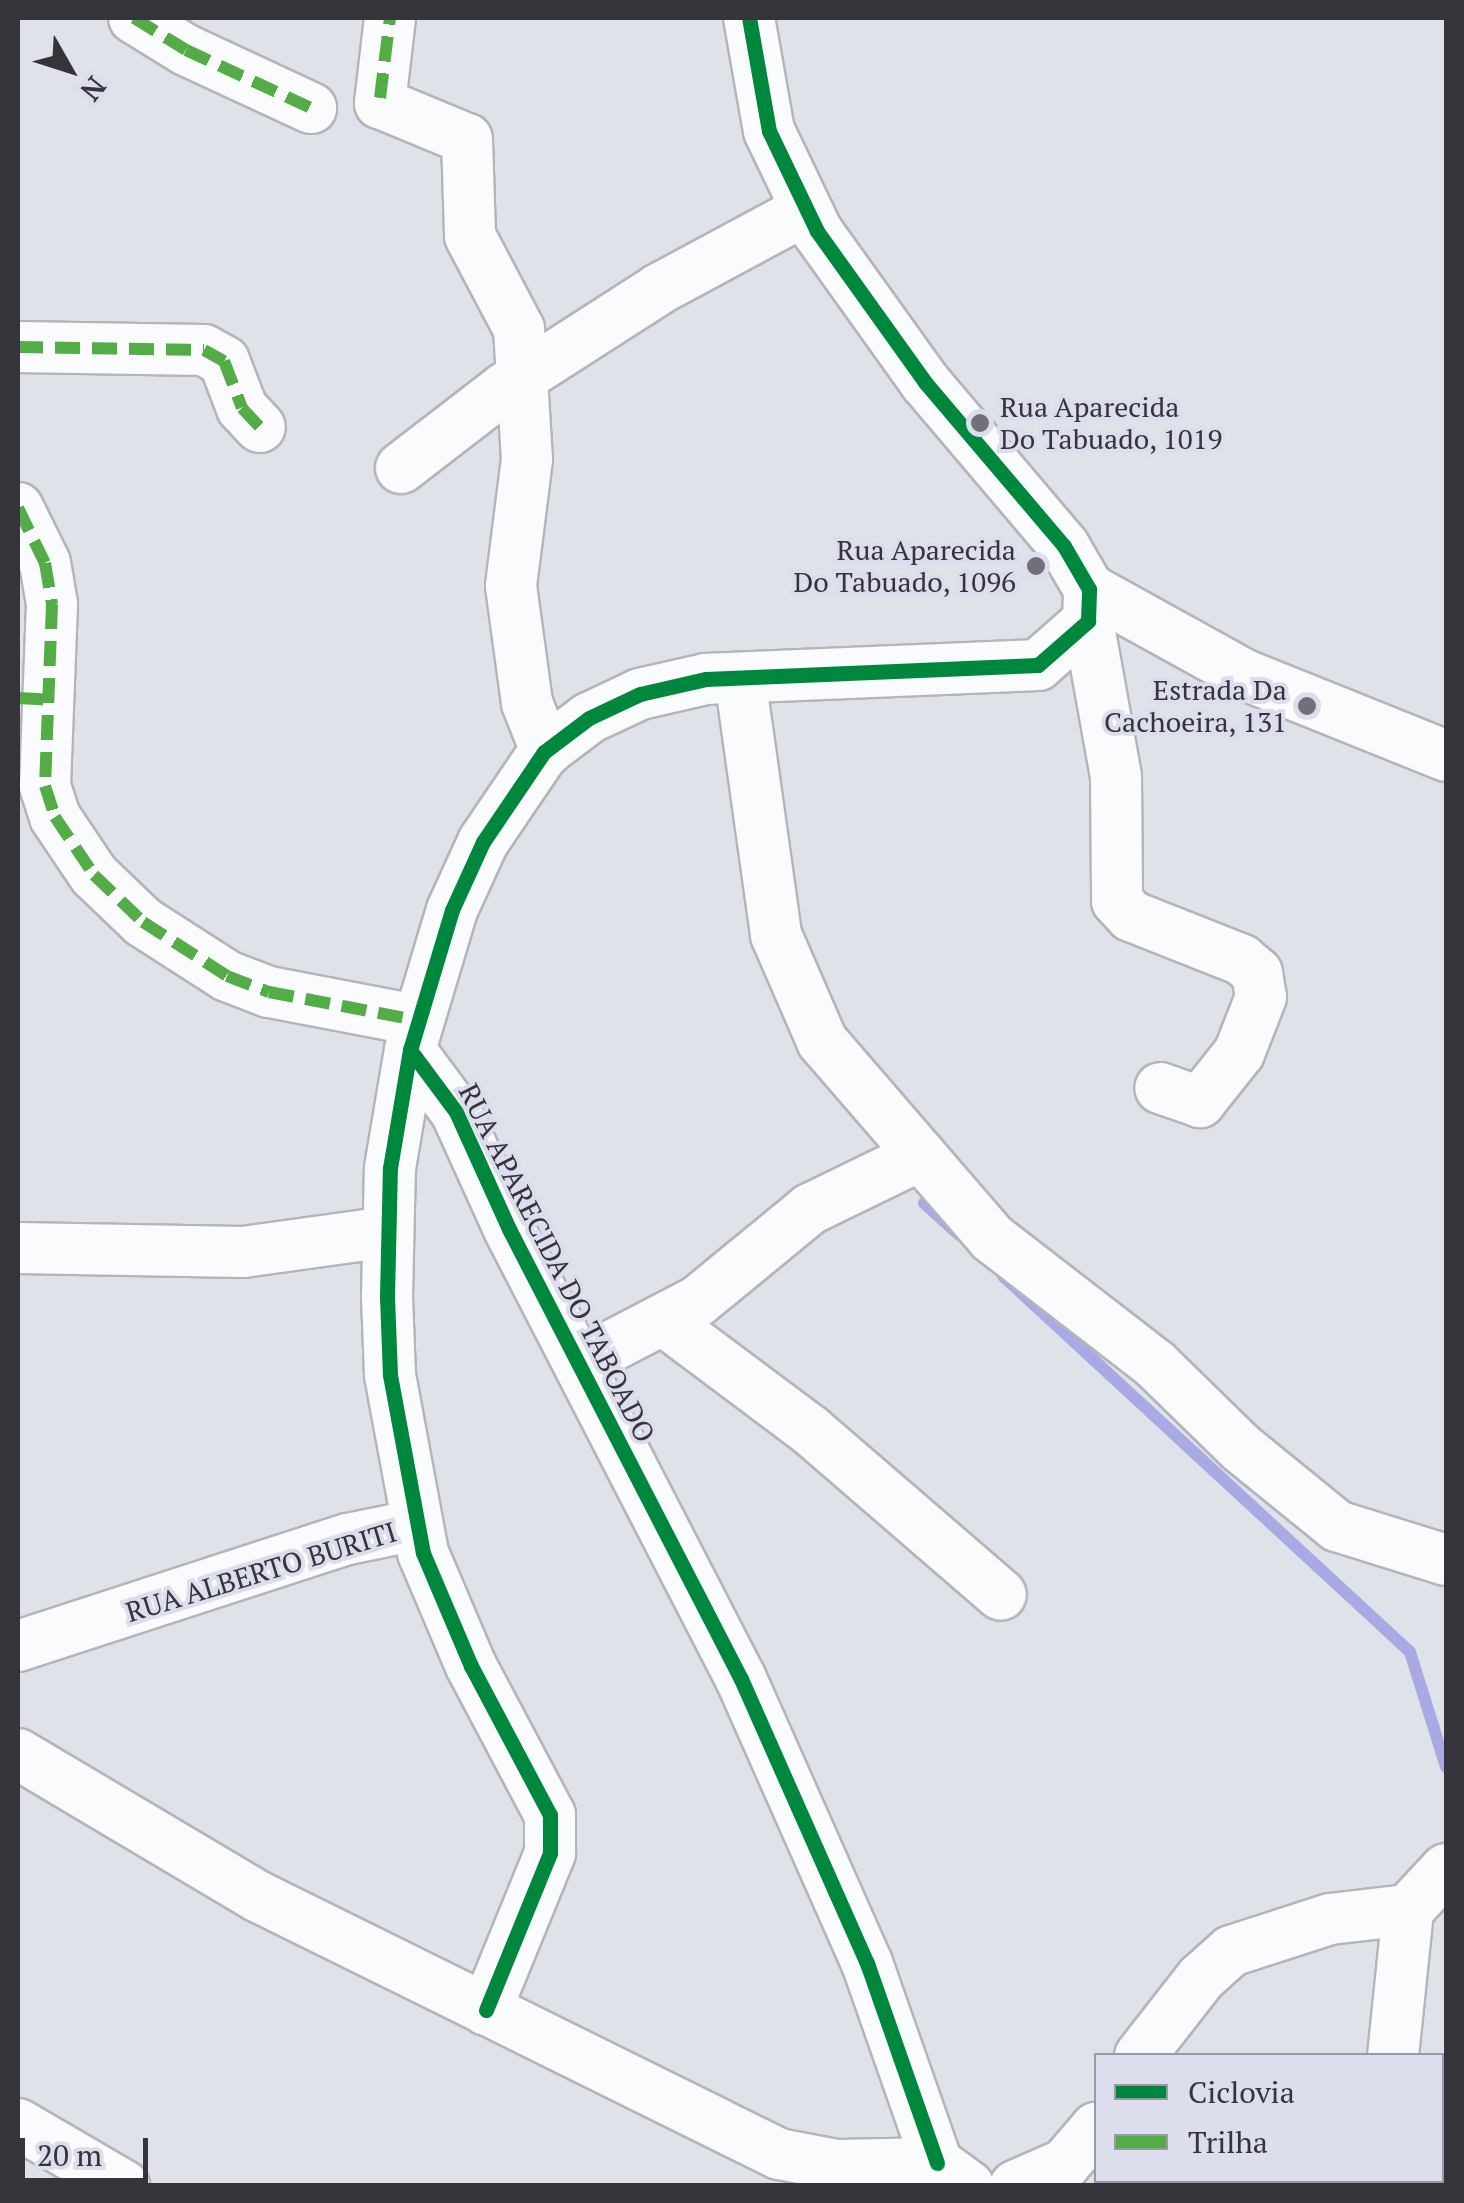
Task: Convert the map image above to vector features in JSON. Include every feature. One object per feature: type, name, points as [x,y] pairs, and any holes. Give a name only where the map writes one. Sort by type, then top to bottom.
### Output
[{"type":"street","points":[[134,18],[202,58],[311,108]]},
{"type":"street","points":[[390,18],[380,98],[467,139],[470,236],[519,329],[526,459],[511,586],[527,703],[546,751]]},
{"type":"street","points":[[749,18],[769,131],[806,210],[925,382],[1064,546],[1089,605],[1116,777],[1117,901],[1130,916],[1213,947],[1256,974],[1261,997],[1239,1053],[1200,1102],[1174,1095]]},
{"type":"street","points":[[401,468],[522,379],[659,289],[806,210]]},
{"type":"street","points":[[18,347],[204,350],[224,361],[242,408],[260,426]]},
{"type":"street","points":[[23,530],[52,604],[34,699],[45,786],[56,817],[94,875],[143,922],[226,976],[413,1035],[442,934],[482,842],[546,751],[590,718],[640,694],[706,678],[1038,665],[1089,605]]},
{"type":"street","points":[[1089,605],[1245,675],[1446,756]]},
{"type":"street","points":[[740,678],[767,890],[791,976],[822,1042],[992,1238],[1155,1364],[1241,1448],[1337,1526],[1446,1560]]},
{"type":"street","name":"RUA ALBERTO BURITI","points":[[18,1646],[348,1539],[417,1525],[390,1376],[388,1232],[390,1168],[413,1035]]},
{"type":"street","name":"RUA APARECIDA DO TABOADO","points":[[413,1035],[456,1112],[581,1362],[817,1846],[953,2174]]},
{"type":"street","points":[[581,1362],[698,1301],[810,1209],[922,1154]]},
{"type":"street","points":[[18,1248],[243,1252],[388,1232]]},
{"type":"street","points":[[663,1320],[810,1430],[1001,1595]]},
{"type":"street","points":[[417,1525],[440,1600],[550,1815],[550,1853],[486,2010]]},
{"type":"street","points":[[18,1754],[257,1896],[779,2154],[837,2165],[953,2174]]},
{"type":"street","points":[[1393,2053],[1408,1910],[1446,1869]]},
{"type":"street","points":[[1142,2053],[1200,1978],[1231,1951],[1330,1918],[1408,1910]]},
{"type":"street","points":[[18,2124],[124,2186]]},
{"type":"street","points":[[1016,2186],[1065,2164],[1094,2130]]},
{"type":"waterway","points":[[924,1203],[959,1235]]},
{"type":"waterway","points":[[1003,1276],[1410,1652],[1446,1767]]},
{"type":"marked path","points":[[134,18],[186,50],[311,108]]},
{"type":"marked path","points":[[380,98],[390,18]]},
{"type":"marked path","points":[[18,347],[204,350],[224,361],[242,408],[260,427]]},
{"type":"marked path","points":[[18,508],[45,563],[52,604],[45,786],[55,817],[94,875],[143,922],[227,976],[269,992],[416,1020]]},
{"type":"marked path","points":[[18,698],[51,700]]},
{"type":"cycle path","points":[[486,2010],[550,1853],[550,1815],[471,1666],[423,1553],[390,1375],[387,1297],[390,1168],[410,1050],[452,910],[483,842],[544,752],[589,718],[640,694],[706,679],[1038,665],[1088,621],[1089,589],[1064,546],[925,382],[817,231],[769,131],[749,18]]},
{"type":"cycle path","points":[[410,1050],[456,1112],[509,1229],[741,1679],[867,1963],[937,2163]]},
{"type":"place","name":"Rua Aparecida Do Tabuado, 1019","points":[[980,423]]},
{"type":"place","name":"Rua Aparecida Do Tabuado, 1096","points":[[1036,566]]},
{"type":"place","name":"Estrada Da Cachoeira, 131","points":[[1307,706]]}]
